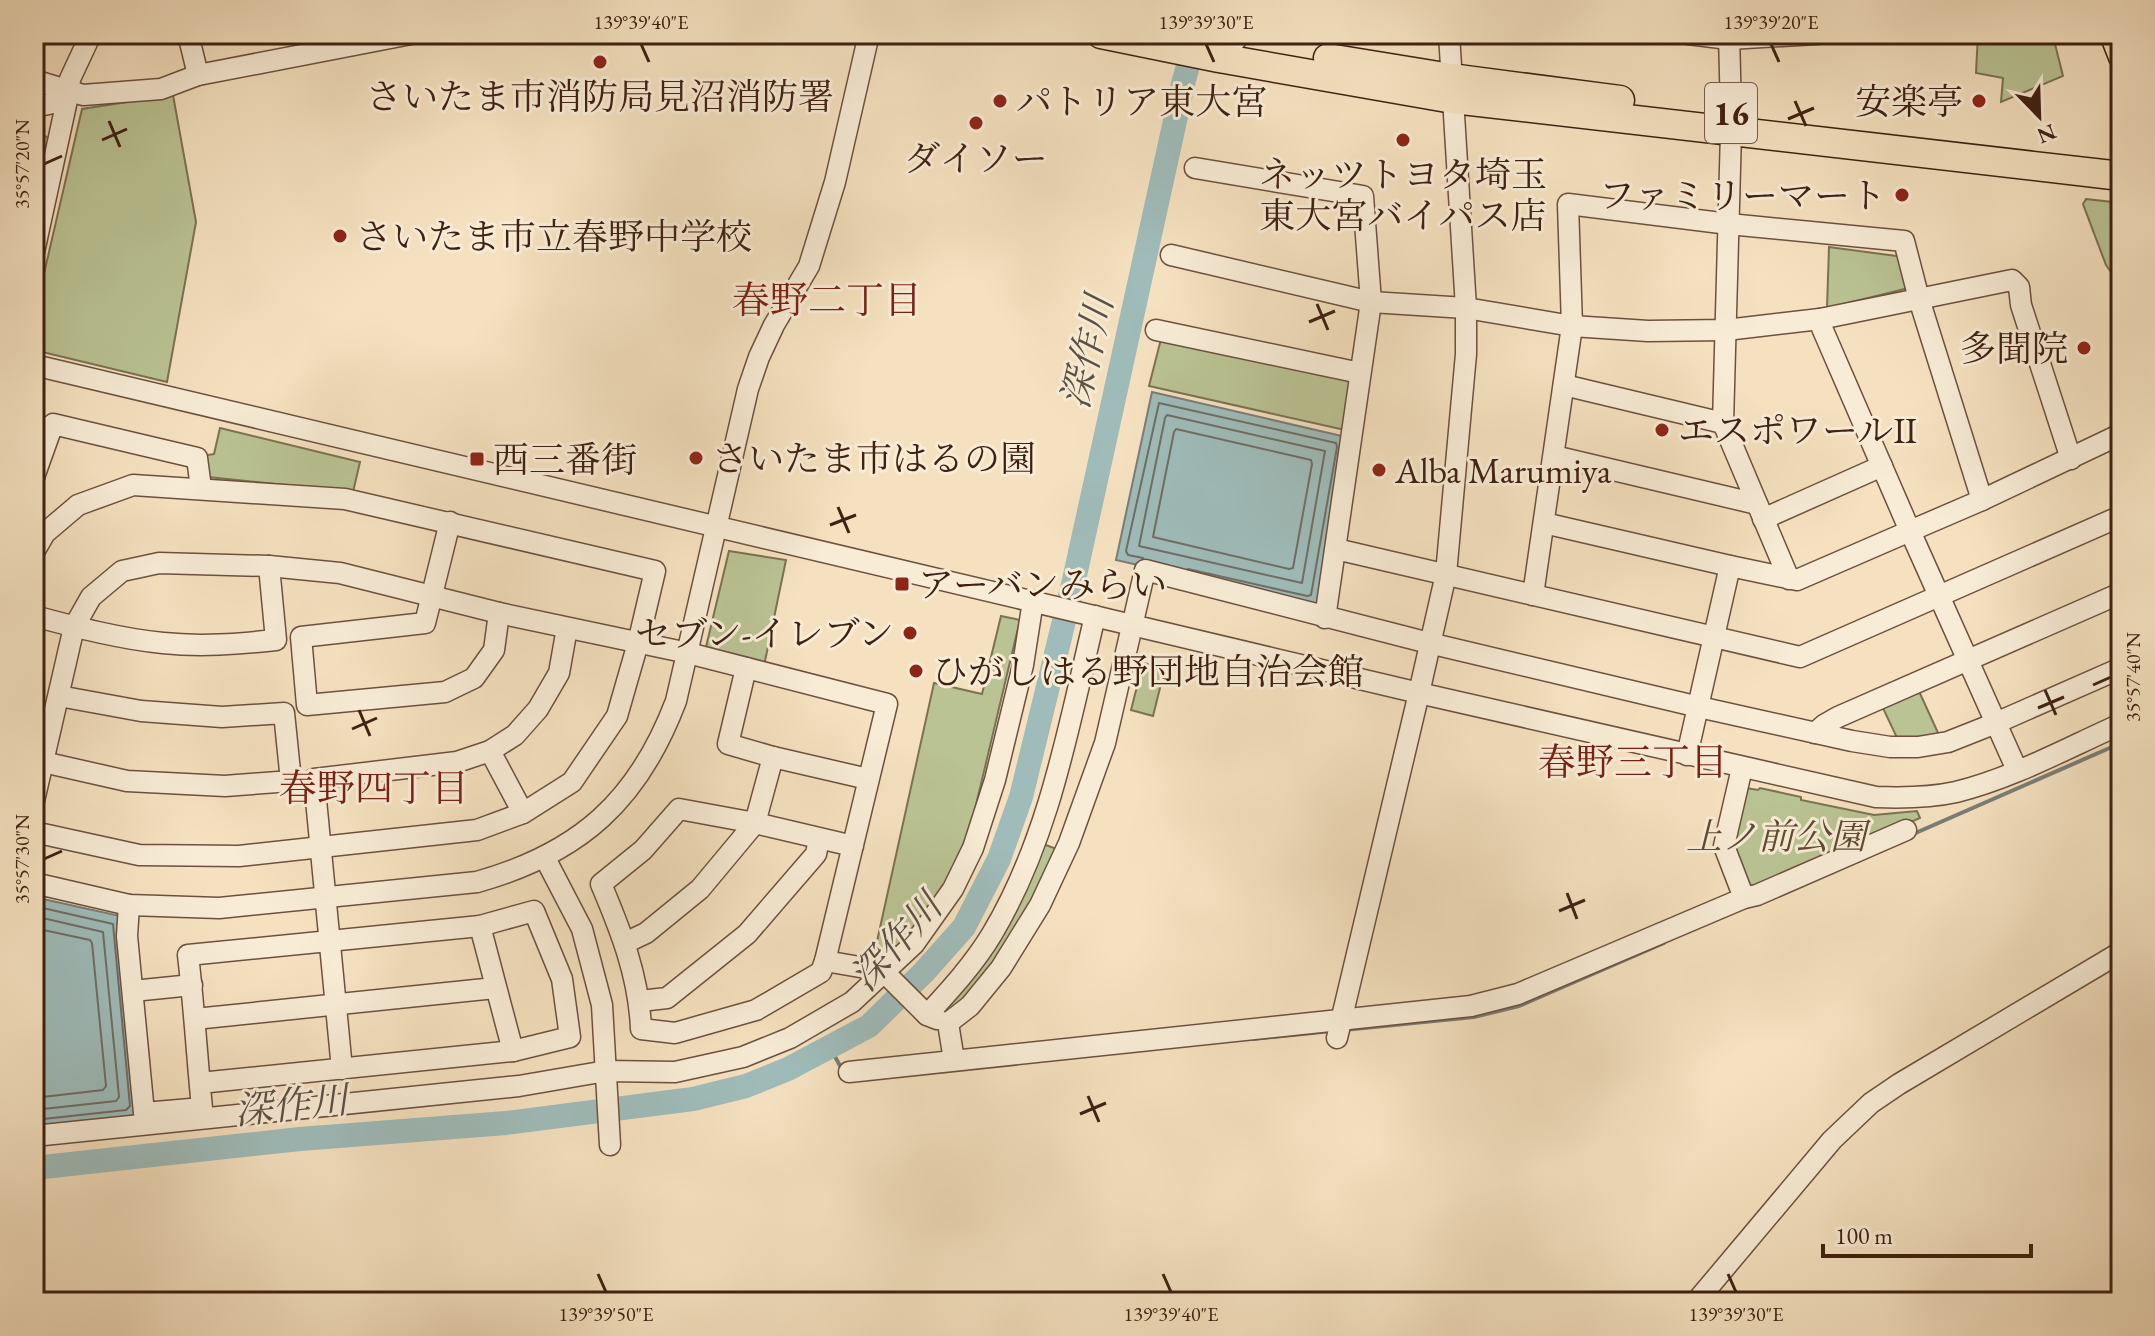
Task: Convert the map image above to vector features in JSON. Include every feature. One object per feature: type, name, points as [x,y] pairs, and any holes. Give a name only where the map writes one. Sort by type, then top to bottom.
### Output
[{"type":"highway","name":"16","points":[[1101,34],[1214,43],[1452,88],[2121,176]]},
{"type":"highway","name":"16","points":[[1731,123],[2121,159]]},
{"type":"main road","points":[[2112,34],[2121,57]]},
{"type":"street","points":[[34,252],[70,79],[91,34]]},
{"type":"street","points":[[188,34],[198,75]]},
{"type":"street","points":[[34,80],[83,95],[161,89],[198,75],[411,34]]},
{"type":"street","points":[[34,883],[129,905],[219,908],[477,882],[511,873],[545,858],[593,826],[614,805],[646,764],[664,732],[676,701],[748,389],[774,325],[809,266],[838,167],[869,34]]},
{"type":"street","points":[[1339,1029],[1446,574],[1466,354],[1466,308],[1449,34]]},
{"type":"street","points":[[1688,34],[1729,37],[1817,34]]},
{"type":"street","points":[[1729,37],[1731,123],[1723,423],[1789,579]]},
{"type":"street","points":[[34,107],[53,103],[69,91]]},
{"type":"street","points":[[1195,168],[1363,196],[1371,302],[1325,618]]},
{"type":"street","points":[[1533,595],[1572,326],[1568,204],[1904,241],[1982,500]]},
{"type":"street","points":[[1171,255],[1371,302],[1466,308],[1572,326],[1648,331],[1726,330],[1820,319],[2012,280],[2019,287],[2021,305],[2071,459]]},
{"type":"street","points":[[1820,319],[2017,770]]},
{"type":"street","points":[[1156,330],[1360,373]]},
{"type":"street","points":[[34,365],[1419,693],[1876,797],[1929,797],[1984,784],[2121,724]]},
{"type":"street","points":[[1564,385],[1723,423]]},
{"type":"street","points":[[34,477],[53,424],[197,458],[201,488]]},
{"type":"street","points":[[1544,523],[1797,580],[1982,500],[2121,434]]},
{"type":"street","points":[[1554,456],[1760,512],[1882,466]]},
{"type":"street","points":[[34,552],[40,528],[78,505],[133,485],[345,499],[655,571],[617,716],[572,782],[523,813],[477,830],[239,856],[139,855],[34,832]]},
{"type":"street","points":[[1336,549],[1800,657],[2121,516]]},
{"type":"street","points":[[450,522],[425,623],[301,637],[307,705],[445,692],[474,678],[494,650],[499,613]]},
{"type":"street","points":[[34,801],[74,627],[91,597],[122,571],[159,563],[269,566],[340,573],[499,613],[688,653],[887,704],[868,779],[853,846],[825,961],[821,972],[756,1010],[675,1033],[641,1029],[640,1001],[625,943],[601,884],[643,850],[679,809],[853,846]]},
{"type":"street","points":[[34,616],[74,627],[162,643],[222,645],[276,640],[269,566]]},
{"type":"street","points":[[1687,755],[1730,566]]},
{"type":"street","points":[[948,1023],[970,1006],[1001,968],[1040,905],[1069,843],[1105,743],[1145,570],[1429,643],[1699,707],[1878,745],[1918,747],[1948,742],[2121,668]]},
{"type":"street","points":[[1815,733],[1838,717],[2121,593]]},
{"type":"street","points":[[34,1136],[519,1086],[606,1071],[675,1072],[743,1057],[790,1038],[852,1002],[914,944],[953,889],[973,848],[995,780],[1037,602]]},
{"type":"street","points":[[927,1015],[991,936],[1021,880],[1043,826],[1092,615]]},
{"type":"street","points":[[342,1069],[314,779],[457,762],[490,751],[515,735],[538,709],[559,673],[567,628]]},
{"type":"street","points":[[746,668],[728,744],[868,779]]},
{"type":"street","points":[[43,762],[127,781],[225,786],[291,781],[284,713],[222,717],[141,711],[59,696]]},
{"type":"street","points":[[490,751],[523,813]]},
{"type":"street","points":[[625,943],[646,933],[700,889],[755,823],[773,757]]},
{"type":"street","points":[[1742,768],[1724,846],[1744,898]]},
{"type":"street","points":[[849,1072],[954,1060],[1339,1029],[1471,1006],[1509,997],[1906,830]]},
{"type":"street","points":[[640,1001],[667,998],[747,934],[816,854],[819,839]]},
{"type":"street","points":[[545,858],[582,929],[602,1005],[610,1145]]},
{"type":"street","points":[[129,905],[127,936],[144,1113],[202,1108],[188,955],[480,926],[534,911],[562,979],[570,1037],[513,1051],[200,1083]]},
{"type":"street","points":[[582,929],[615,916]]},
{"type":"street","points":[[480,926],[513,1051]]},
{"type":"street","points":[[1696,1302],[1832,1140],[1871,1103],[2121,952]]},
{"type":"street","points":[[825,961],[883,971],[927,1015],[948,1023]]},
{"type":"street","points":[[562,979],[594,973]]},
{"type":"street","points":[[133,991],[192,985]]},
{"type":"street","points":[[195,1019],[495,988]]},
{"type":"street","points":[[948,1023],[954,1060]]},
{"type":"green space","points":[[1978,34],[2047,34],[2049,42],[2055,44],[2063,76],[2001,102],[2003,78],[1976,73]]},
{"type":"green space","points":[[173,95],[196,222],[167,382],[34,350],[34,317],[82,109]]},
{"type":"green space","points":[[34,128],[49,139],[34,204]]},
{"type":"green space","points":[[2086,199],[2121,203],[2121,286],[2106,265],[2083,204]]},
{"type":"green space","points":[[1829,247],[1904,257],[1913,287],[1827,308]]},
{"type":"green space","points":[[1161,339],[1351,381],[1345,430],[1149,386]]},
{"type":"green space","points":[[220,428],[360,462],[353,492],[208,477],[207,455],[214,454]]},
{"type":"green space","points":[[729,551],[786,560],[764,666],[705,651]]},
{"type":"green space","points":[[1001,616],[1020,620],[966,847],[935,904],[910,937],[881,965],[872,964],[934,683],[982,694]]},
{"type":"green space","points":[[1143,663],[1165,668],[1153,716],[1131,710]]},
{"type":"green space","points":[[1918,689],[1939,735],[1898,740],[1882,706]]},
{"type":"green space","name":"上ノ前公園","points":[[1746,788],[1760,788],[1874,815],[1917,811],[1920,818],[1756,891],[1749,888],[1729,849]]},
{"type":"green space","points":[[1043,844],[1057,849],[1035,898],[991,970],[948,1016],[936,1013]]},
{"type":"water","points":[[1152,392],[1346,437],[1318,606],[1116,560]]},
{"type":"water","points":[[34,897],[120,916],[139,1117],[34,1128]]},
{"type":"waterway","name":"深作川","points":[[34,1168],[300,1139],[506,1123],[693,1099],[746,1086],[788,1069],[869,1026],[964,927],[999,859],[1021,797],[1074,580],[1184,80],[1197,34]]},
{"type":"waterway","points":[[1911,835],[2121,743]]},
{"type":"waterway","points":[[1344,1030],[1474,1017],[1519,1006],[1664,943]]},
{"type":"waterway","points":[[1253,1039],[1332,1031]]},
{"type":"waterway","points":[[829,1046],[843,1071]]},
{"type":"place","name":"さいたま市消防局見沼消防署","points":[[600,62]]},
{"type":"place","name":"パトリア東大宮","points":[[1000,101]]},
{"type":"place","name":"安楽亭","points":[[1979,101]]},
{"type":"place","name":"ダイソー","points":[[976,123]]},
{"type":"place","name":"ネッツトヨタ埼玉 東大宮バイパス店","points":[[1403,140]]},
{"type":"place","name":"ファミリーマート","points":[[1902,195]]},
{"type":"place","name":"さいたま市立春野中学校","points":[[340,236]]},
{"type":"place","name":"多聞院","points":[[2084,348]]},
{"type":"place","name":"エスポワールⅡ","points":[[1662,430]]},
{"type":"place","name":"さいたま市はるの園","points":[[696,458]]},
{"type":"place","name":"西三番街","points":[[477,459]]},
{"type":"place","name":"Alba Marumiya","points":[[1379,470]]},
{"type":"place","name":"アーバンみらい","points":[[902,584]]},
{"type":"place","name":"セブン-イレブン","points":[[910,633]]},
{"type":"place","name":"ひがしはる野団地自治会館","points":[[916,671]]},
{"type":"district","name":"春野二丁目","points":[[827,300]]},
{"type":"district","name":"春野三丁目","points":[[1633,762]]},
{"type":"district","name":"春野四丁目","points":[[374,788]]}]
